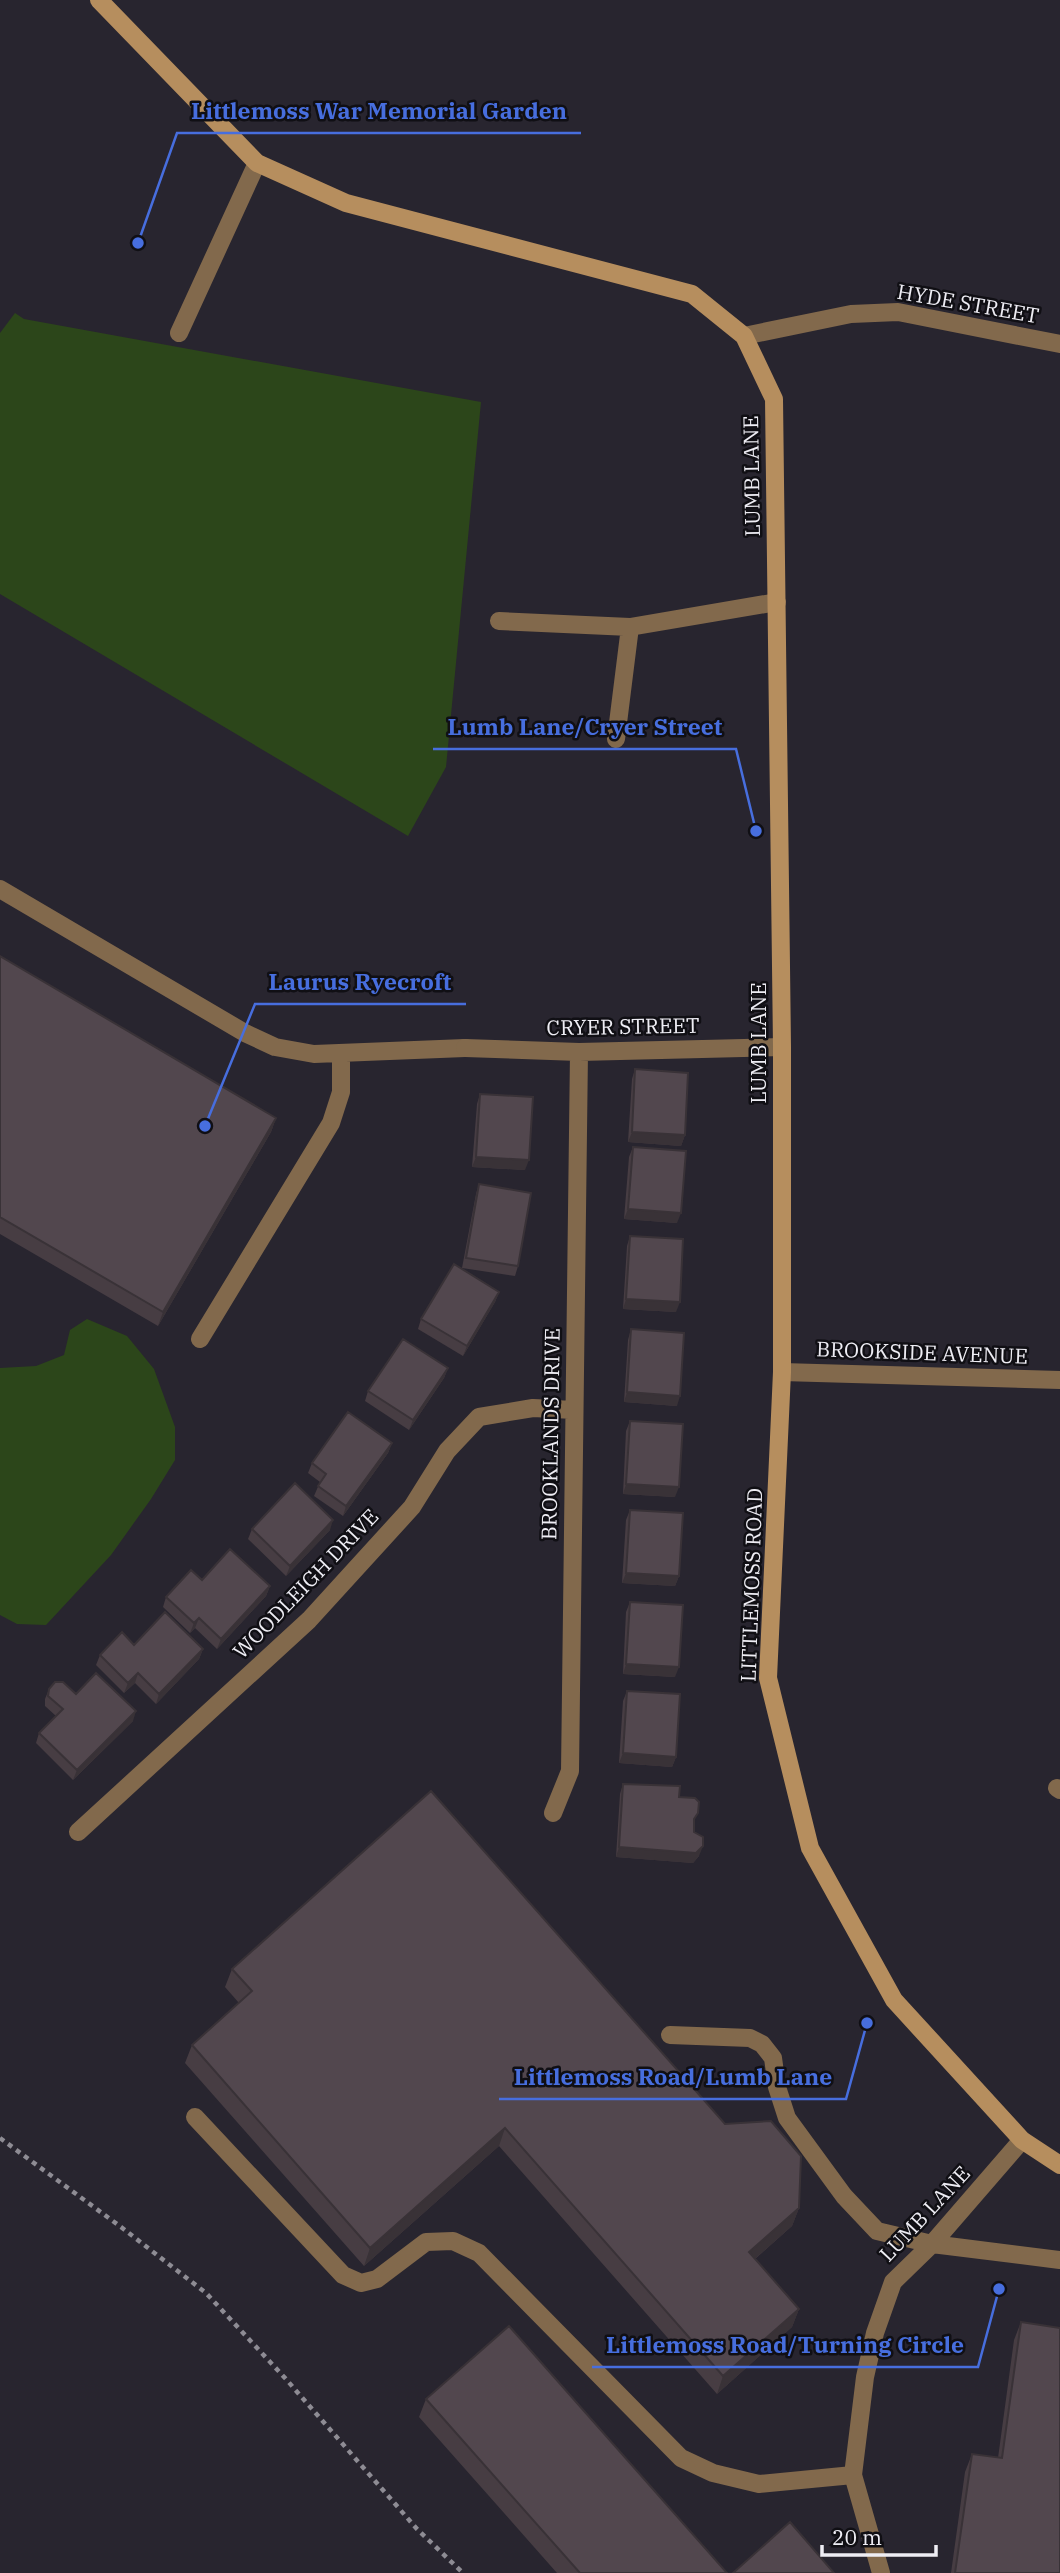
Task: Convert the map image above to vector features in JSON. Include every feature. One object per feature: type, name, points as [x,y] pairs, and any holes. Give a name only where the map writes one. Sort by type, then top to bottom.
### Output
[{"type":"street","name":"LUMB LANE","points":[[99,0],[257,163],[346,202],[692,294],[744,337],[774,399],[782,1047],[782,1372]]},
{"type":"street","points":[[179,333],[257,163]]},
{"type":"street","name":"HYDE STREET","points":[[744,337],[851,314],[898,312],[1060,344]]},
{"type":"street","points":[[499,621],[630,627],[777,602]]},
{"type":"street","points":[[616,738],[630,627]]},
{"type":"street","name":"CRYER STREET","points":[[0,889],[256,1038],[275,1047],[314,1055],[465,1048],[579,1052],[782,1047]]},
{"type":"street","name":"BROOKLANDS DRIVE","points":[[553,1813],[570,1771],[579,1052]]},
{"type":"street","points":[[200,1339],[331,1123],[341,1092],[341,1053]]},
{"type":"street","name":"BROOKSIDE AVENUE","points":[[782,1372],[1060,1380]]},
{"type":"street","name":"LITTLEMOSS ROAD","points":[[782,1372],[768,1678],[810,1848],[894,2000],[1023,2140],[1060,2165]]},
{"type":"street","name":"WOODLEIGH DRIVE","points":[[78,1832],[309,1620],[412,1507],[447,1451],[479,1417],[533,1408],[574,1410]]},
{"type":"street","points":[[670,2035],[750,2038],[762,2043],[773,2058],[777,2087],[787,2118],[844,2196],[877,2231],[932,2244],[1060,2260]]},
{"type":"street","points":[[195,2117],[343,2275],[361,2283],[377,2279],[426,2242],[453,2241],[479,2253],[681,2458],[713,2473],[760,2484],[853,2475]]},
{"type":"street","name":"LUMB LANE","points":[[881,2573],[853,2475],[865,2377],[874,2333],[893,2282],[932,2244],[1023,2140]]},
{"type":"path","points":[[0,2138],[206,2293],[285,2378],[417,2529],[463,2573]]},
{"type":"green space","points":[[15,313],[24,319],[481,402],[446,767],[408,836],[0,594],[0,333]]},
{"type":"green space","points":[[87,1319],[127,1336],[154,1369],[175,1427],[175,1460],[111,1555],[46,1625],[17,1624],[0,1615],[0,1368],[36,1366],[64,1355],[70,1330]]},
{"type":"building","points":[[0,956],[276,1118],[163,1312],[0,1217]]},
{"type":"building","points":[[635,1069],[688,1073],[685,1135],[632,1132]]},
{"type":"building","points":[[480,1094],[533,1097],[529,1160],[476,1157]]},
{"type":"building","points":[[633,1147],[686,1151],[681,1213],[628,1209]]},
{"type":"building","points":[[479,1184],[531,1193],[518,1266],[466,1258]]},
{"type":"building","points":[[630,1236],[683,1239],[680,1302],[626,1299]]},
{"type":"building","points":[[454,1264],[499,1292],[467,1346],[421,1319]]},
{"type":"building","points":[[631,1329],[684,1333],[680,1396],[627,1392]]},
{"type":"building","points":[[403,1339],[448,1368],[413,1420],[368,1391]]},
{"type":"building","points":[[348,1412],[392,1443],[346,1506],[318,1486],[326,1474],[312,1463]]},
{"type":"building","points":[[630,1421],[683,1424],[679,1487],[626,1484]]},
{"type":"building","points":[[295,1483],[333,1520],[290,1566],[252,1529]]},
{"type":"building","points":[[630,1510],[683,1513],[679,1576],[626,1573]]},
{"type":"building","points":[[230,1549],[270,1586],[221,1639],[199,1618],[194,1623],[166,1597],[191,1570],[202,1580]]},
{"type":"building","points":[[630,1602],[683,1605],[679,1667],[626,1664]]},
{"type":"building","points":[[165,1612],[203,1649],[159,1694],[138,1673],[128,1683],[100,1655],[122,1632],[134,1645]]},
{"type":"building","points":[[96,1673],[136,1711],[77,1770],[39,1733],[63,1709],[48,1696],[49,1689],[55,1682],[63,1682],[76,1694]]},
{"type":"building","points":[[627,1691],[680,1694],[676,1757],[623,1753]]},
{"type":"building","points":[[623,1784],[680,1786],[679,1797],[695,1798],[699,1802],[698,1813],[694,1819],[694,1832],[703,1837],[703,1846],[696,1853],[619,1847]]},
{"type":"building","points":[[431,1791],[725,2124],[771,2121],[801,2156],[799,2208],[749,2252],[799,2309],[723,2376],[505,2128],[370,2248],[192,2045],[252,1991],[232,1969]]},
{"type":"building","points":[[1021,2322],[1060,2328],[1060,2573],[955,2573],[972,2454],[1002,2458]]},
{"type":"building","points":[[509,2326],[727,2573],[580,2573],[426,2399]]},
{"type":"building","points":[[790,2522],[834,2573],[733,2573]]},
{"type":"place","name":"Littlemoss War Memorial Garden","points":[[138,243]]},
{"type":"place","name":"Lumb Lane/Cryer Street","points":[[756,831]]},
{"type":"place","name":"Laurus Ryecroft","points":[[205,1126]]},
{"type":"place","name":"Littlemoss Road/Lumb Lane","points":[[867,2023]]},
{"type":"place","name":"Littlemoss Road/Turning Circle","points":[[999,2289]]}]
